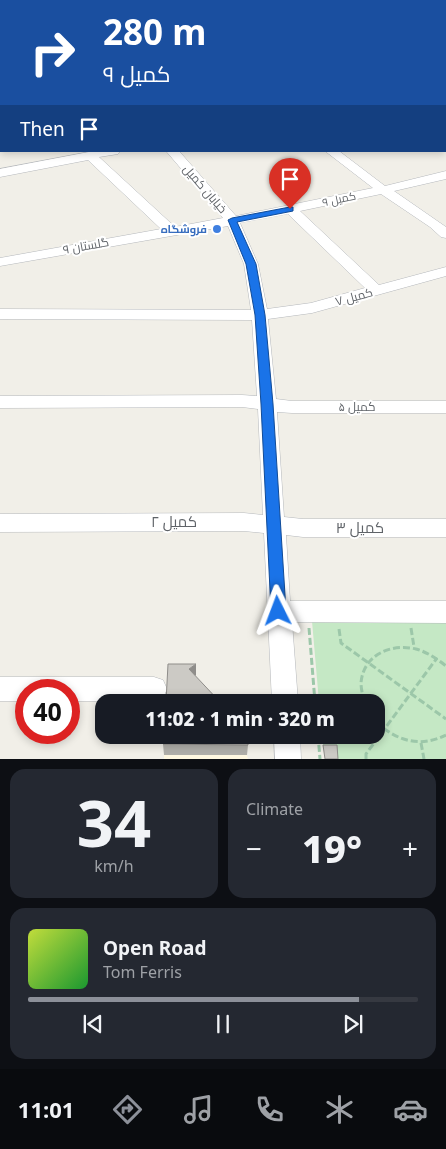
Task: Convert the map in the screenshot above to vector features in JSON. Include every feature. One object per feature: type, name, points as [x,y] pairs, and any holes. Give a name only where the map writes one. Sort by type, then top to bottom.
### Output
[{"type":"street","name":"خیابان کمیل","points":[[173,152],[232,220],[251,264],[260,315],[267,404],[284,694]]},
{"type":"street","points":[[332,152],[383,190],[441,223],[446,234]]},
{"type":"street","points":[[0,174],[97,154],[171,231]]},
{"type":"street","name":"کمیل ۹","points":[[232,220],[383,190],[446,175]]},
{"type":"street","points":[[290,209],[376,290]]},
{"type":"street","name":"گلستان ۹","points":[[0,262],[232,220]]},
{"type":"street","name":"کمیل ۷","points":[[0,314],[260,315],[312,308],[446,271]]},
{"type":"street","points":[[412,281],[446,281]]},
{"type":"street","name":"کمیل ۵","points":[[0,402],[242,401],[292,406],[446,407]]},
{"type":"street","name":"کمیل ۲","points":[[0,523],[244,522],[274,525]]},
{"type":"street","name":"کمیل ۳","points":[[274,525],[303,528],[446,528]]},
{"type":"street","points":[[278,611],[446,612]]},
{"type":"street","points":[[0,689],[154,689]]},
{"type":"street","points":[[287,744],[288,759]]},
{"type":"path","points":[[308,612],[314,694]]},
{"type":"path","points":[[337,612],[341,643],[446,719]]},
{"type":"path","points":[[363,694],[362,681],[368,663],[384,650],[399,647],[416,648],[437,658],[446,666]]},
{"type":"path","points":[[385,729],[437,658]]},
{"type":"path","points":[[385,731],[405,741],[421,743],[439,739],[446,734]]},
{"type":"path","points":[[421,743],[424,759]]},
{"type":"path","points":[[319,744],[320,759]]},
{"type":"path","points":[[366,759],[366,754],[374,744]]},
{"type":"shaded area","points":[[164,755],[247,755],[248,759],[164,759]]},
{"type":"green space","points":[[312,621],[446,621],[446,759],[337,759],[323,748],[323,744],[385,744],[385,694],[318,694]]},
{"type":"building","points":[[168,664],[196,664],[189,669],[212,694],[166,694]]},
{"type":"building","points":[[163,744],[248,744],[248,745]]},
{"type":"building","points":[[323,745],[337,745],[338,759],[325,759]]},
{"type":"place","name":"فروشگاه","points":[[217,229]]},
{"type":"route","points":[[278,611],[267,404],[260,315],[251,264],[232,220],[290,209]]}]
